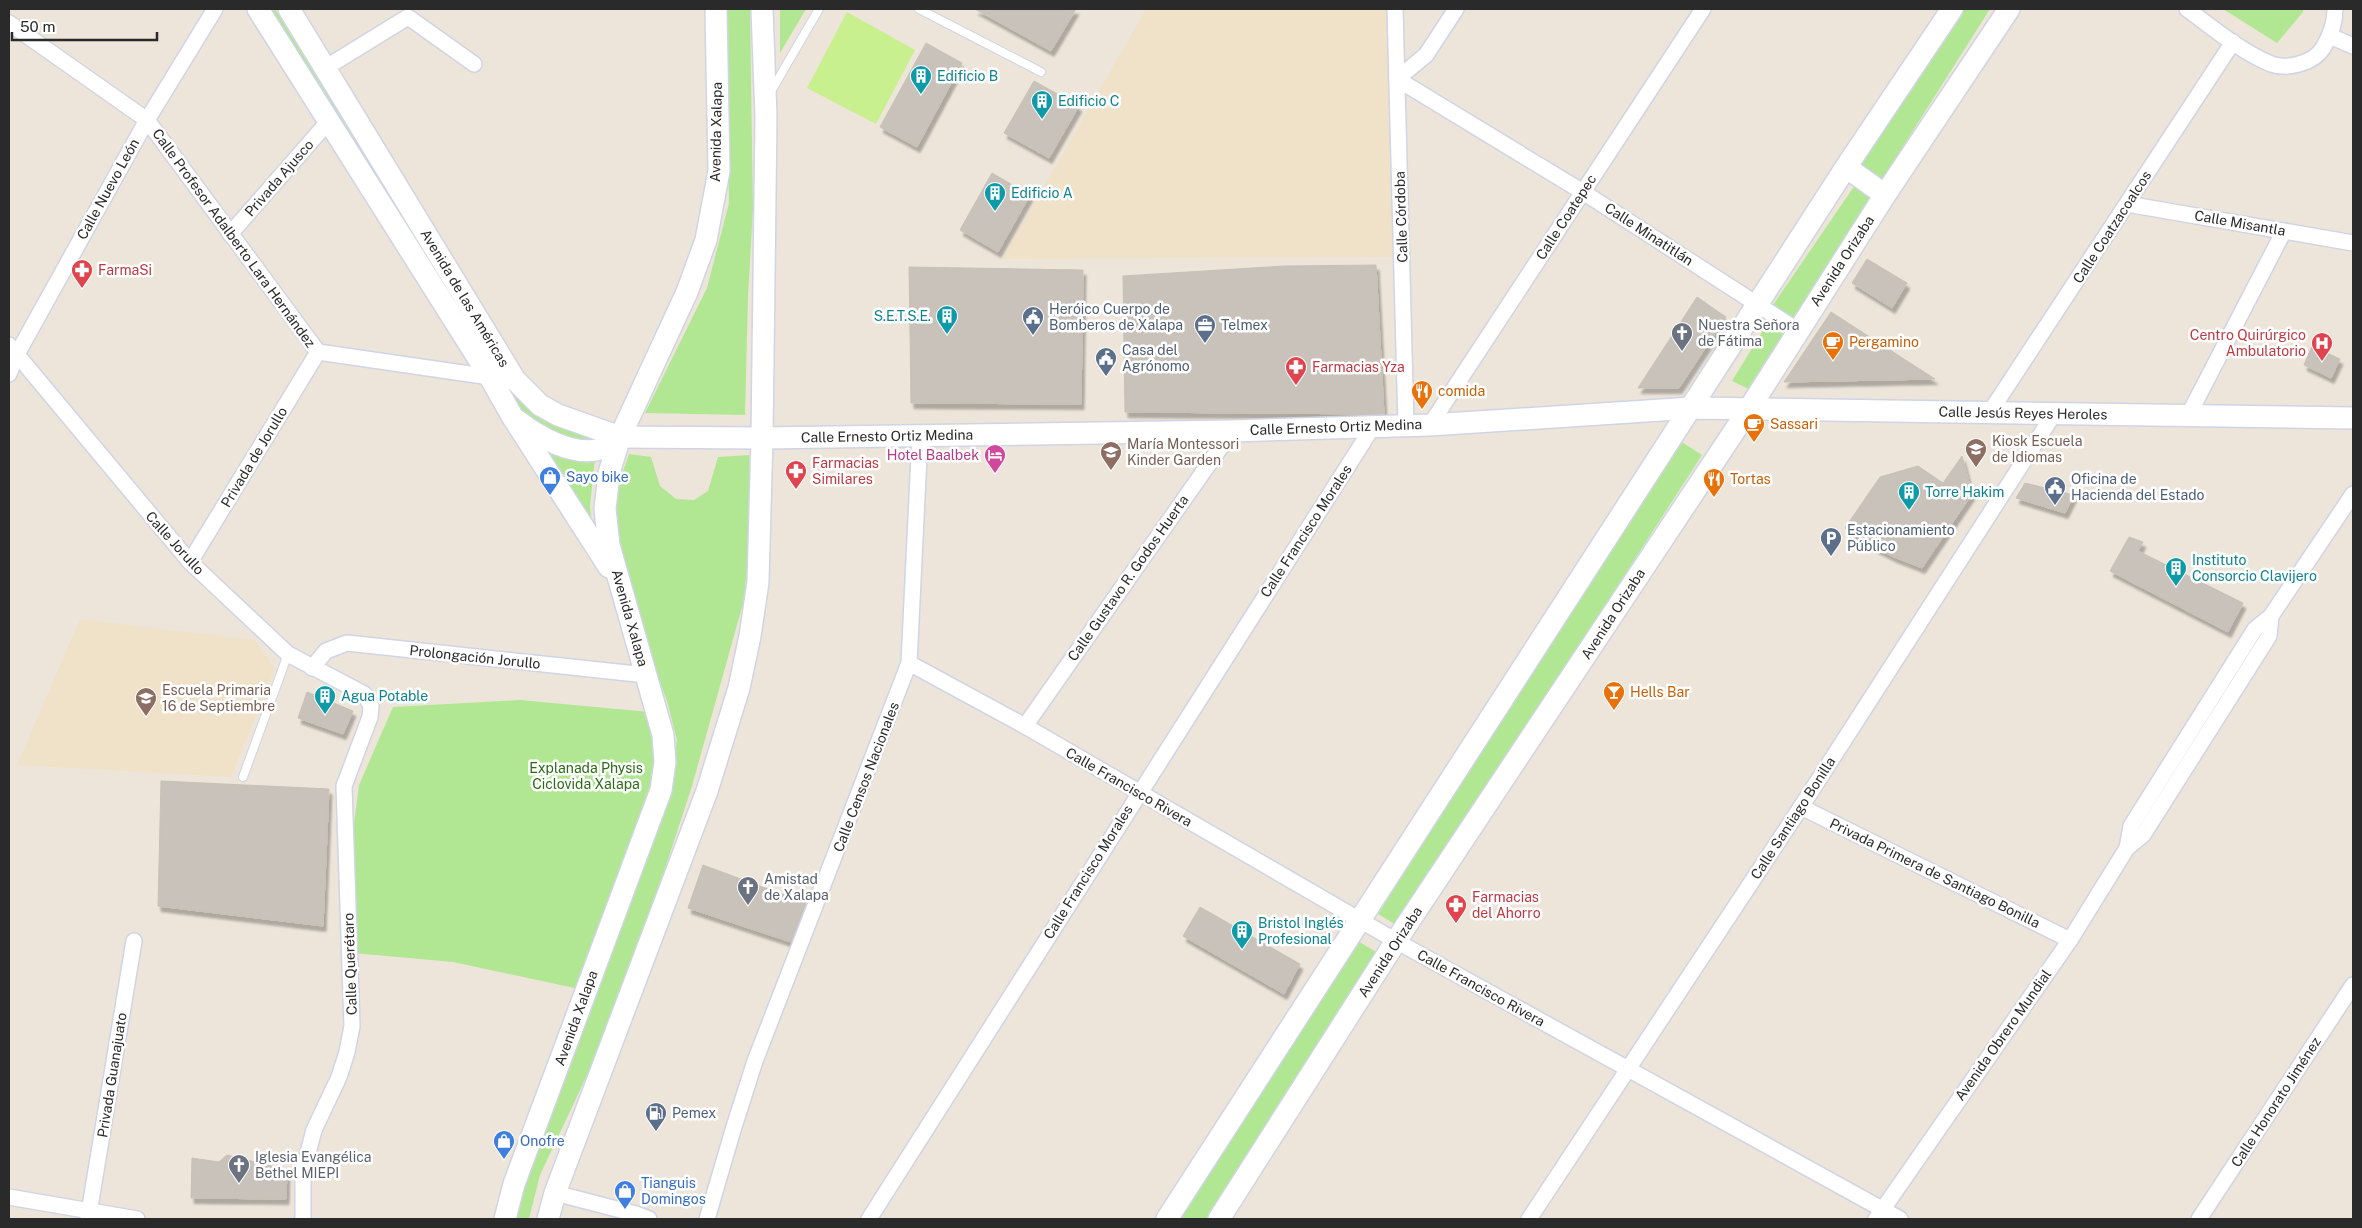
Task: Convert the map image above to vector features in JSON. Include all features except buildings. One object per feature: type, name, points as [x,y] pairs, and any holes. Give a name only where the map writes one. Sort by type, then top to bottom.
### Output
[{"type":"main road","name":"Avenida de las Américas","points":[[258,9],[490,377],[512,416],[621,585]]},
{"type":"main road","name":"Avenida de las Américas","points":[[289,9],[515,380],[540,405],[558,415],[620,437]]},
{"type":"main road","name":"Avenida Xalapa","points":[[505,1219],[514,1184],[661,790],[665,762],[663,735],[609,545],[605,509],[609,473],[620,437],[687,292],[706,240],[719,171],[716,9]]},
{"type":"main road","points":[[548,1219],[555,1193],[707,791],[739,688],[750,636],[758,582],[762,438],[766,101],[762,9]]},
{"type":"main road","points":[[1167,1219],[1846,167],[1952,9]]},
{"type":"main road","name":"Avenida Orizaba","points":[[1219,1219],[1396,941],[1749,408],[1797,330],[2008,9]]},
{"type":"main road","points":[[1846,167],[1885,195]]},
{"type":"main road","name":"Calle Ernesto Ortiz Medina","points":[[620,437],[762,438],[1232,431],[1430,425],[1692,408]]},
{"type":"main road","name":"Calle Jesús Reyes Heroles","points":[[1692,408],[2353,418]]},
{"type":"main road","name":"Avenida de las Américas","points":[[512,416],[530,430],[553,442],[582,451],[602,449],[620,437]]},
{"type":"street","name":"Calle Nuevo León","points":[[9,374],[12,351],[147,120],[215,9]]},
{"type":"street","name":"Calle Córdoba","points":[[1395,9],[1406,426]]},
{"type":"street","points":[[1397,80],[1426,55],[1456,9]]},
{"type":"street","name":"Calle Coatepec","points":[[1430,425],[1703,9]]},
{"type":"street","points":[[2186,9],[2234,42],[2273,64],[2297,65],[2318,56],[2330,36],[2335,21],[2335,9]]},
{"type":"street","points":[[325,68],[408,16],[474,64]]},
{"type":"street","name":"Calle Profesor Adalberto Lara Hernández","points":[[9,23],[147,120],[318,352],[490,377]]},
{"type":"street","points":[[2330,36],[2353,46]]},
{"type":"street","name":"Calle Coatzacoalcos","points":[[1990,412],[2234,42]]},
{"type":"street","name":"Calle Minatitlán","points":[[1397,80],[1582,192],[1797,330]]},
{"type":"street","name":"Privada Ajusco","points":[[230,234],[328,122]]},
{"type":"street","name":"Calle Misantla","points":[[2127,204],[2353,243]]},
{"type":"street","points":[[2188,416],[2284,231]]},
{"type":"street","name":"Calle Jorullo","points":[[12,351],[190,562],[288,654],[364,694],[371,706]]},
{"type":"street","name":"Privada de Jorullo","points":[[190,562],[318,352]]},
{"type":"street","name":"Calle Santiago Bonilla","points":[[1529,1219],[1626,1069],[1801,807],[2054,414]]},
{"type":"street","name":"Calle Francisco Morales","points":[[869,1219],[1138,793],[1374,426]]},
{"type":"street","name":"Calle Gustavo R. Godos Huerta","points":[[1025,726],[1232,431]]},
{"type":"street","name":"Calle Censos Nacionales","points":[[707,1219],[732,1130],[755,1061],[909,663],[920,435]]},
{"type":"street","name":"Avenida Obrero Mundial","points":[[1879,1214],[2070,940],[2127,848],[2143,835],[2269,636],[2271,616],[2353,494]]},
{"type":"street","name":"Prolongación Jorullo","points":[[312,668],[326,651],[347,643],[646,674]]},
{"type":"street","name":"Calle Francisco Rivera","points":[[909,663],[1025,726],[1359,920],[1626,1069],[1879,1214],[1900,1219]]},
{"type":"street","name":"Calle Querétaro","points":[[302,1219],[303,1172],[314,1130],[339,1077],[348,1052],[352,1026],[344,786],[370,717],[371,706]]},
{"type":"street","name":"Privada Primera de Santiago Bonilla","points":[[1801,807],[2070,940]]},
{"type":"street","name":"Privada Guanajuato","points":[[88,1215],[134,941]]},
{"type":"street","name":"Calle Honorato Jiménez","points":[[2199,1219],[2353,985]]},
{"type":"street","points":[[555,1193],[649,1219]]},
{"type":"street","points":[[9,1197],[88,1215],[137,1219]]},
{"type":"lane","points":[[766,101],[819,9]]},
{"type":"lane","points":[[919,9],[1041,72]]},
{"type":"lane","points":[[243,777],[288,654]]},
{"type":"shaded area","points":[[1146,9],[1387,9],[1392,257],[1002,259]]},
{"type":"shaded area","name":"Escuela Primaria 16 de Septiembre","points":[[80,619],[255,640],[275,669],[231,777],[17,765]]},
{"type":"green space","points":[[263,9],[275,9],[499,376],[600,439],[599,444],[571,437],[540,424],[509,398]]},
{"type":"green space","points":[[726,9],[750,9],[753,209],[748,297],[745,415],[645,413],[707,288],[729,203]]},
{"type":"green space","points":[[780,9],[806,9],[780,53]]},
{"type":"green space","points":[[1962,9],[1990,9],[1881,181],[1859,165]]},
{"type":"green space","points":[[2223,9],[2303,9],[2303,12],[2277,43]]},
{"type":"green space","points":[[847,12],[915,50],[876,124],[807,88]]},
{"type":"green space","points":[[1857,182],[1875,195],[1792,319],[1773,305]]},
{"type":"green space","points":[[1767,324],[1790,338],[1755,392],[1732,381]]},
{"type":"green space","points":[[1680,441],[1702,455],[1398,926],[1378,914]]},
{"type":"green space","points":[[540,454],[595,459],[590,506],[594,543]]},
{"type":"green space","points":[[629,454],[651,457],[660,486],[676,499],[694,500],[708,491],[718,457],[749,455],[750,531],[744,600],[692,786],[621,1003],[540,1175],[529,1219],[511,1219],[671,781],[677,740],[667,701],[635,617],[616,530],[616,492]]},
{"type":"green space","name":"Explanada Physis Ciclovida Xalapa","points":[[520,700],[660,713],[665,754],[584,990],[453,962],[353,953],[349,863],[359,785],[393,707]]},
{"type":"green space","points":[[1356,940],[1378,953],[1206,1219],[1175,1219]]},
{"type":"place","name":"Edificio B","points":[[921,95]]},
{"type":"place","name":"Edificio C","points":[[1042,120]]},
{"type":"place","name":"Edificio A","points":[[995,212]]},
{"type":"place","name":"FarmaSi","points":[[82,289]]},
{"type":"place","name":"S.E.T.S.E.","points":[[947,335]]},
{"type":"place","name":"Heróico Cuerpo de Bomberos de Xalapa","points":[[1033,336]]},
{"type":"place","name":"Telmex","points":[[1205,344]]},
{"type":"place","name":"Nuestra Señora de Fátima","points":[[1682,352]]},
{"type":"place","name":"Pergamino","points":[[1833,361]]},
{"type":"place","name":"Centro Quirúrgico Ambulatorio","points":[[2322,362]]},
{"type":"place","name":"Casa del Agrónomo","points":[[1106,377]]},
{"type":"place","name":"Farmacias Yza","points":[[1296,386]]},
{"type":"place","name":"comida","points":[[1422,410]]},
{"type":"place","name":"Sassari","points":[[1754,443]]},
{"type":"place","name":"Kiosk Escuela de Idiomas","points":[[1976,468]]},
{"type":"place","name":"María Montessori Kinder Garden","points":[[1111,471]]},
{"type":"place","name":"Hotel Baalbek","points":[[995,474]]},
{"type":"place","name":"Farmacias Similares","points":[[796,490]]},
{"type":"place","name":"Sayo bike","points":[[550,496]]},
{"type":"place","name":"Tortas","points":[[1714,498]]},
{"type":"place","name":"Oficina de Hacienda del Estado","points":[[2055,506]]},
{"type":"place","name":"Torre Hakim","points":[[1909,511]]},
{"type":"place","name":"Estacionamiento Público","points":[[1831,557]]},
{"type":"place","name":"Instituto Consorcio Clavijero","points":[[2176,587]]},
{"type":"place","name":"Hells Bar","points":[[1614,711]]},
{"type":"place","name":"Agua Potable","points":[[325,715]]},
{"type":"place","name":"Escuela Primaria 16 de Septiembre","points":[[146,717]]},
{"type":"place","name":"Amistad de Xalapa","points":[[748,906]]},
{"type":"place","name":"Farmacias del Ahorro","points":[[1456,924]]},
{"type":"place","name":"Bristol Inglés Profesional","points":[[1242,950]]},
{"type":"place","name":"Pemex","points":[[656,1132]]},
{"type":"place","name":"Onofre","points":[[504,1160]]},
{"type":"place","name":"Iglesia Evangélica Bethel MIEPI","points":[[239,1184]]},
{"type":"place","name":"Tianguis Domingos","points":[[625,1210]]}]
